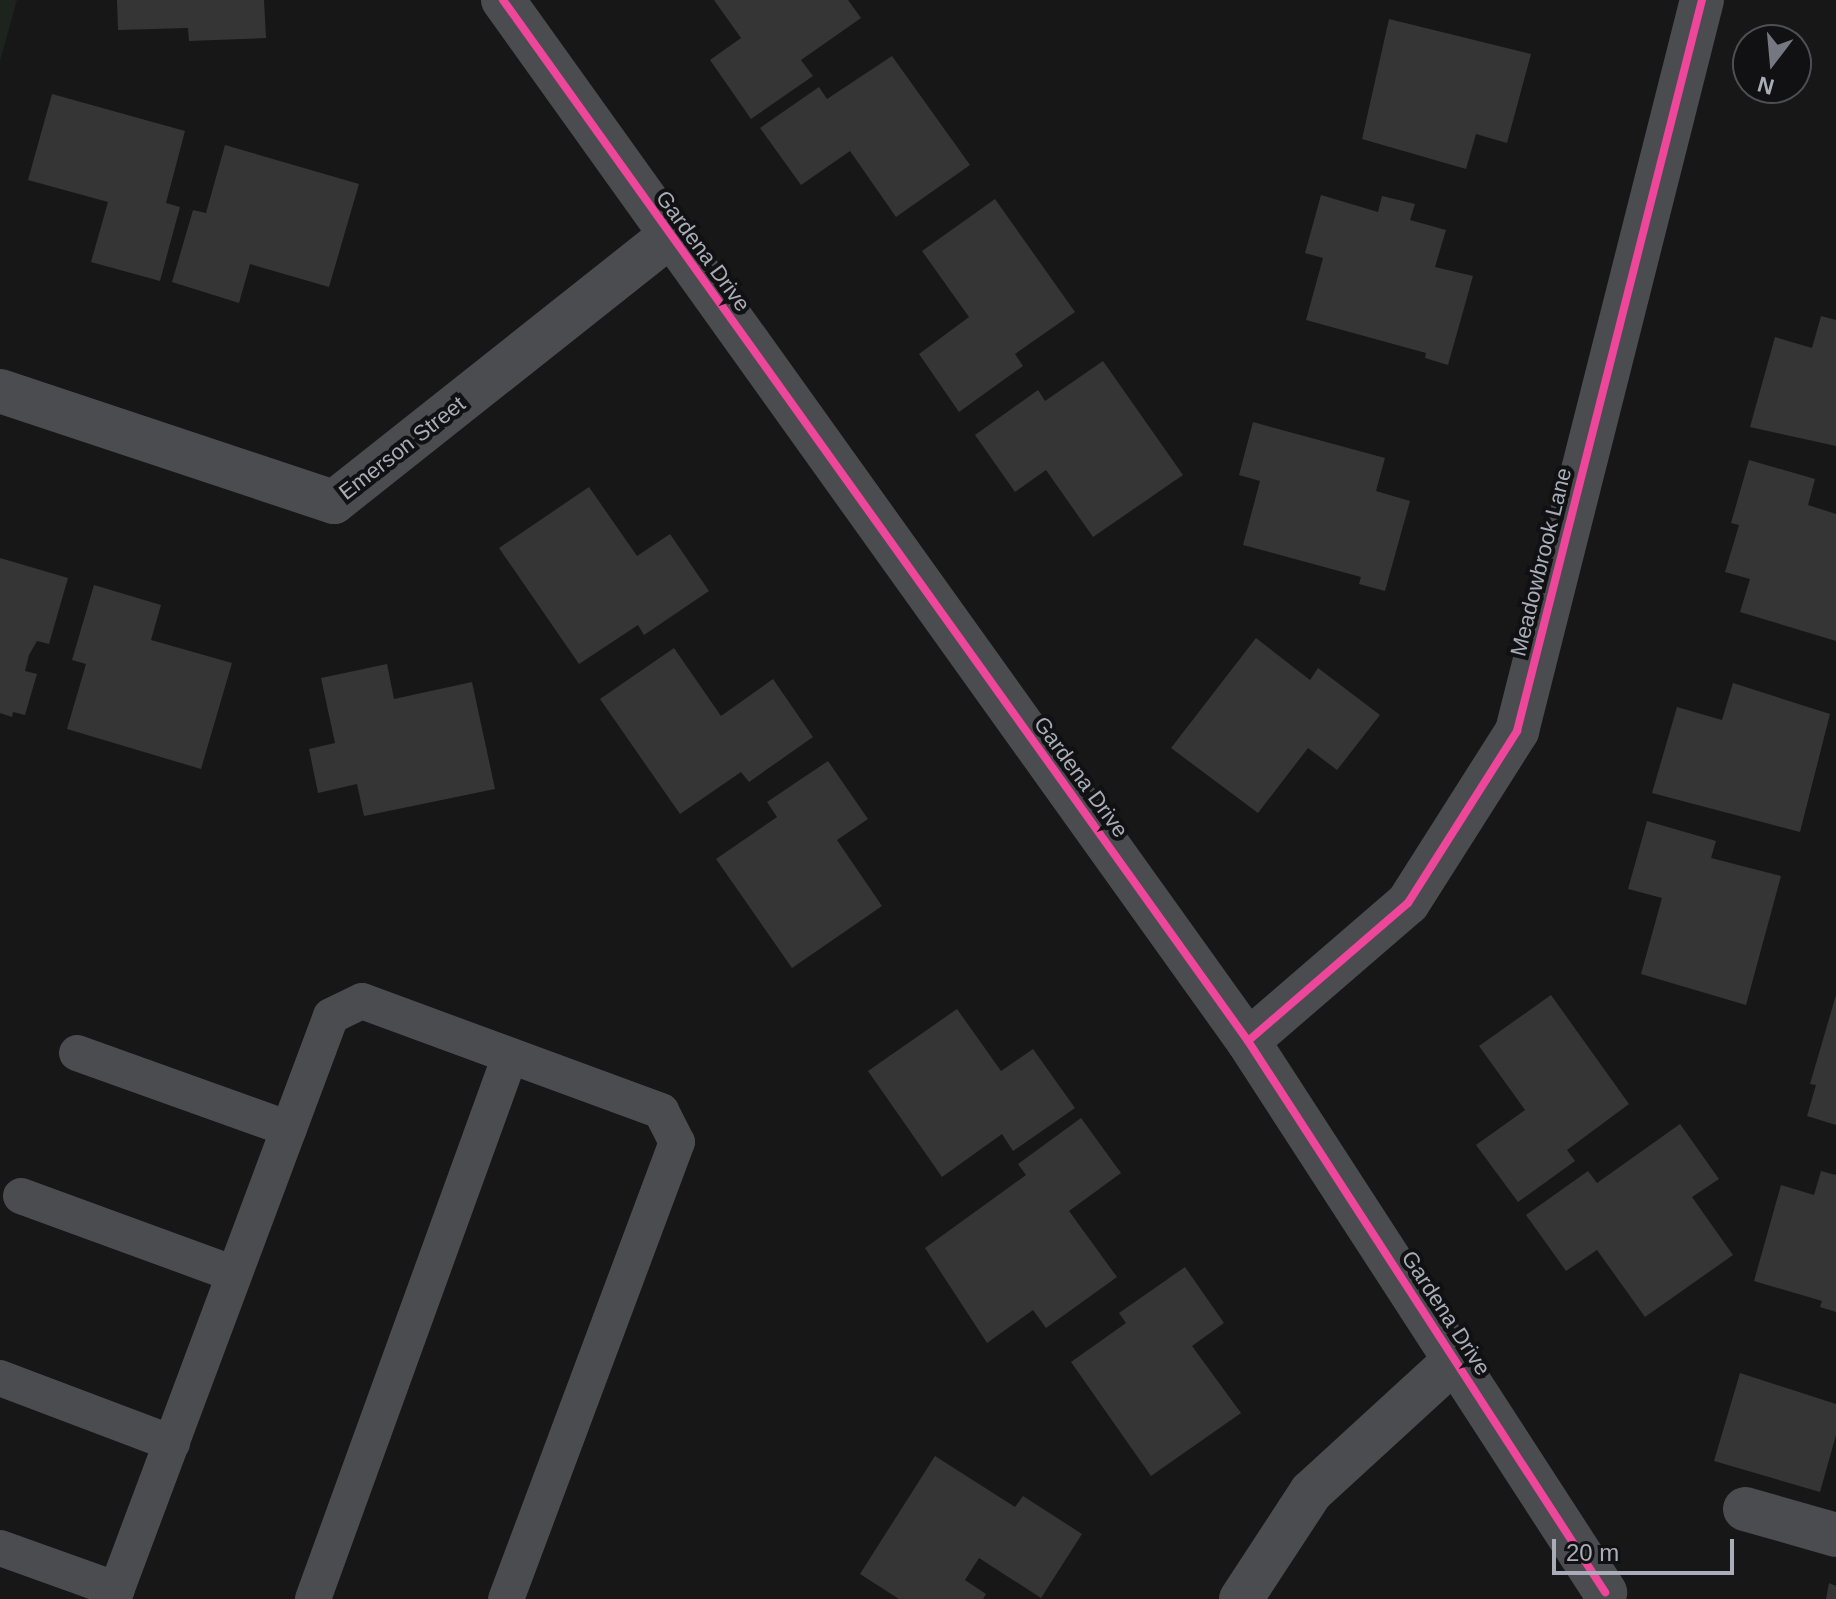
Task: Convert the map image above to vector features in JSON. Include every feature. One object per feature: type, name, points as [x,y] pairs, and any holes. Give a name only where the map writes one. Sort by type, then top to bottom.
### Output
[{"type":"street","name":"Gardena Drive","points":[[503,0],[1248,1041],[1605,1592]]},
{"type":"street","name":"Meadowbrook Lane","points":[[1248,1041],[1408,903],[1517,731],[1702,0]]},
{"type":"street","name":"Emerson Street","points":[[0,391],[334,502],[670,236]]},
{"type":"street","points":[[1241,1599],[1311,1492],[1455,1360]]},
{"type":"street","points":[[1745,1509],[1836,1535]]},
{"type":"lane","points":[[0,1548],[115,1594],[331,1016],[362,1001],[661,1111],[677,1142],[506,1599]]},
{"type":"lane","points":[[77,1053],[289,1129]]},
{"type":"lane","points":[[313,1599],[510,1056]]},
{"type":"lane","points":[[21,1196],[234,1274]]},
{"type":"lane","points":[[0,1378],[172,1443]]},
{"type":"shaded area","points":[[0,0],[17,0],[0,61]]},
{"type":"building","points":[[117,0],[264,0],[266,38],[189,41],[188,28],[118,30]]},
{"type":"building","points":[[714,0],[848,0],[861,18],[801,60],[813,76],[751,119],[710,60],[741,38]]},
{"type":"building","points":[[1389,19],[1531,54],[1507,143],[1476,134],[1466,169],[1362,139]]},
{"type":"building","points":[[892,56],[970,165],[896,217],[850,151],[801,185],[760,128],[819,87],[827,99]]},
{"type":"building","points":[[52,94],[185,131],[166,203],[180,207],[160,281],[91,262],[108,202],[28,180]]},
{"type":"building","points":[[225,145],[359,184],[329,287],[250,264],[239,303],[172,282],[193,210],[206,213]]},
{"type":"building","points":[[1321,195],[1378,212],[1382,196],[1415,204],[1410,220],[1446,230],[1435,267],[1473,276],[1448,365],[1425,358],[1426,353],[1306,320],[1323,258],[1305,253]]},
{"type":"building","points":[[995,199],[1075,312],[1015,354],[1023,366],[959,412],[919,354],[969,317],[922,251]]},
{"type":"building","points":[[1821,316],[1836,320],[1836,446],[1750,427],[1775,337],[1812,348]]},
{"type":"building","points":[[1103,361],[1183,475],[1093,537],[1046,470],[1015,492],[975,435],[1038,390],[1045,401]]},
{"type":"building","points":[[1253,422],[1385,458],[1376,491],[1410,501],[1385,591],[1359,584],[1361,577],[1243,545],[1260,481],[1239,475]]},
{"type":"building","points":[[1749,460],[1815,479],[1808,505],[1836,514],[1836,641],[1740,612],[1750,579],[1725,572],[1739,525],[1731,523]]},
{"type":"building","points":[[589,487],[637,556],[670,534],[709,591],[644,635],[638,625],[579,664],[499,548]]},
{"type":"building","points":[[0,558],[68,578],[49,644],[37,641],[29,655],[25,671],[37,674],[25,715],[13,712],[12,717],[0,713]]},
{"type":"building","points":[[94,585],[161,605],[151,640],[232,663],[201,769],[67,729],[86,664],[72,660]]},
{"type":"building","points":[[1256,638],[1310,680],[1318,668],[1380,715],[1337,770],[1308,748],[1258,813],[1171,748]]},
{"type":"building","points":[[674,648],[721,716],[773,679],[813,737],[749,782],[741,772],[680,814],[600,699]]},
{"type":"building","points":[[387,664],[394,699],[472,682],[495,789],[364,816],[357,784],[318,793],[309,749],[335,743],[321,678]]},
{"type":"building","points":[[1733,683],[1830,714],[1800,832],[1652,793],[1677,707],[1722,720]]},
{"type":"building","points":[[828,761],[868,819],[837,840],[882,906],[792,968],[716,859],[777,817],[767,802]]},
{"type":"building","points":[[1647,821],[1716,841],[1711,858],[1781,876],[1746,1005],[1641,974],[1662,898],[1628,889]]},
{"type":"building","points":[[1551,995],[1629,1104],[1567,1150],[1575,1161],[1518,1202],[1476,1145],[1525,1110],[1479,1046]]},
{"type":"building","points":[[1836,995],[1836,1125],[1807,1116],[1816,1085],[1810,1084]]},
{"type":"building","points":[[957,1009],[1001,1071],[1033,1049],[1075,1108],[1013,1151],[1002,1134],[942,1177],[868,1071]]},
{"type":"building","points":[[1081,1118],[1121,1173],[1069,1211],[1117,1277],[1046,1328],[1033,1310],[987,1343],[925,1248],[1026,1175],[1018,1164]]},
{"type":"building","points":[[1680,1124],[1719,1179],[1692,1197],[1733,1255],[1645,1317],[1597,1250],[1566,1271],[1526,1215],[1588,1171],[1597,1183]]},
{"type":"building","points":[[1821,1171],[1836,1175],[1836,1312],[1820,1307],[1822,1301],[1754,1281],[1781,1185],[1814,1195]]},
{"type":"building","points":[[1185,1267],[1224,1323],[1192,1346],[1241,1413],[1151,1476],[1071,1362],[1126,1323],[1119,1313]]},
{"type":"building","points":[[1740,1373],[1836,1404],[1836,1435],[1820,1492],[1714,1461]]},
{"type":"building","points":[[935,1456],[1015,1507],[1023,1496],[1082,1534],[1041,1598],[979,1558],[965,1580],[986,1594],[983,1599],[899,1599],[860,1574]]},
{"type":"building","points":[[1829,1583],[1836,1586],[1836,1599],[1826,1599]]},
{"type":"cycle path","points":[[503,0],[1248,1041],[1605,1592]]},
{"type":"cycle path","points":[[1248,1041],[1408,903],[1517,731],[1702,0]]}]
